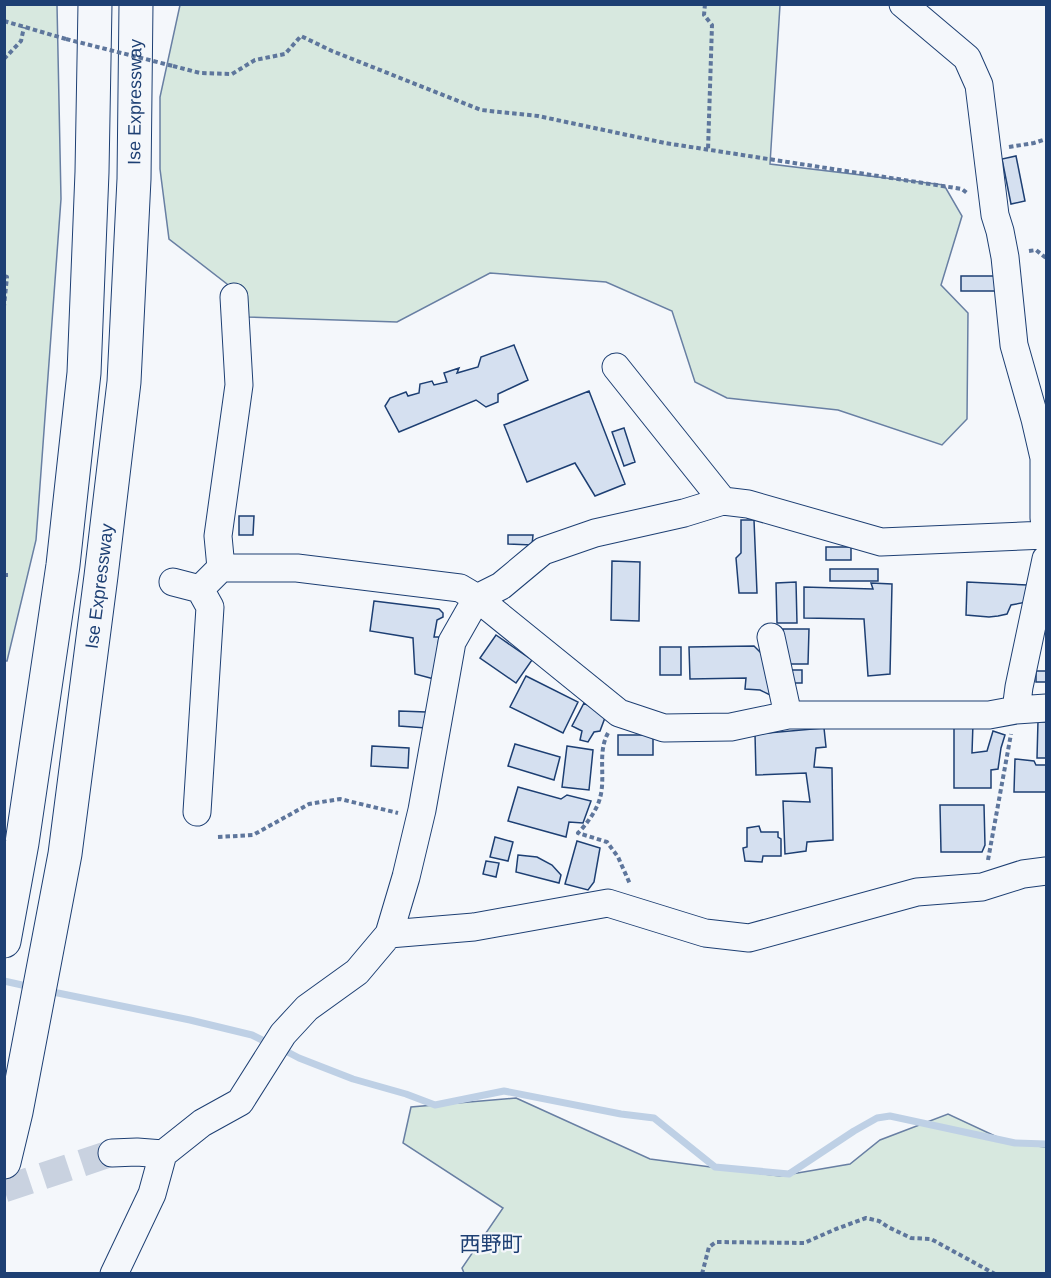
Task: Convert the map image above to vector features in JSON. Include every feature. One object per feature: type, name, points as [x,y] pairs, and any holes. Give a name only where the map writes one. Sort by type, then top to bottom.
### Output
[{"type":"highway","points":[[4,941],[22,843],[63,565],[84,373],[92,172],[95,4]]},
{"type":"highway","name":"Ise Expressway","points":[[4,1162],[16,1112],[65,854],[124,382],[134,180],[136,4]]},
{"type":"street","points":[[903,4],[967,58],[980,85],[995,215],[1005,257],[1014,345],[1044,458],[1044,518],[1047,525]]},
{"type":"street","points":[[221,568],[218,536],[239,385],[234,297]]},
{"type":"street","points":[[616,367],[723,501]]},
{"type":"street","points":[[114,1274],[152,1194],[163,1154],[202,1124],[240,1102],[283,1034],[306,1008],[357,972],[389,934],[422,810],[452,642],[477,598],[501,586],[543,551],[595,533],[684,513],[723,501],[748,504],[881,542],[1047,535]]},
{"type":"street","points":[[1016,710],[1047,559]]},
{"type":"street","points":[[200,589],[221,568],[297,567],[460,588],[477,598],[619,713],[664,728],[731,727],[788,715],[988,715],[1047,708]]},
{"type":"street","points":[[173,582],[200,589],[210,607],[197,812]]},
{"type":"street","points":[[771,637],[788,715]]},
{"type":"street","points":[[389,934],[474,927],[608,903],[705,933],[749,938],[917,892],[982,887],[1023,873],[1047,871]]},
{"type":"street","points":[[112,1153],[163,1154]]},
{"type":"path","points":[[705,4],[704,15],[712,24],[708,150]]},
{"type":"path","points":[[4,21],[200,73],[232,74],[255,60],[285,54],[301,36],[332,51],[481,110],[538,116],[665,143],[962,189],[995,215]]},
{"type":"path","points":[[4,59],[21,41],[24,27]]},
{"type":"path","points":[[988,150],[1047,139]]},
{"type":"path","points":[[4,306],[6,277]]},
{"type":"path","points":[[982,887],[1016,710]]},
{"type":"path","points":[[619,713],[604,742],[600,799],[586,825],[578,833],[607,842],[618,857],[632,890]]},
{"type":"path","points":[[218,837],[253,835],[309,804],[340,799],[400,813],[422,810]]},
{"type":"path","points":[[702,1274],[709,1247],[716,1242],[804,1244],[866,1218],[879,1221],[911,1238],[931,1239],[995,1274]]},
{"type":"shaded area","points":[[4,5],[57,5],[61,199],[36,540],[7,661],[5,661]]},
{"type":"shaded area","points":[[180,5],[780,5],[770,164],[944,185],[962,216],[941,285],[968,313],[967,419],[942,445],[838,410],[727,398],[695,382],[672,311],[606,282],[490,273],[397,322],[246,317],[227,284],[169,239],[160,169],[160,97]]},
{"type":"shaded area","points":[[516,1098],[650,1159],[780,1176],[850,1164],[880,1140],[948,1114],[1010,1143],[1046,1147],[1046,1273],[464,1273],[462,1268],[503,1208],[403,1143],[411,1107]]},
{"type":"building","points":[[1016,156],[1025,201],[1011,204],[1002,159]]},
{"type":"building","points":[[961,276],[996,276],[996,291],[961,291]]},
{"type":"building","points":[[514,345],[528,380],[498,394],[498,402],[486,407],[476,400],[399,432],[385,406],[390,398],[406,392],[408,396],[419,393],[420,384],[432,381],[434,385],[447,382],[444,373],[459,368],[457,373],[478,367],[481,357]]},
{"type":"building","points":[[589,391],[625,484],[595,496],[575,463],[527,482],[504,425]]},
{"type":"building","points":[[624,428],[635,462],[624,466],[612,432]]},
{"type":"building","points":[[239,516],[254,516],[253,535],[239,535]]},
{"type":"building","points":[[741,520],[754,520],[757,593],[739,593],[736,558],[741,553]]},
{"type":"building","points":[[508,535],[533,535],[532,545],[508,544]]},
{"type":"building","points":[[826,547],[851,547],[851,560],[826,560]]},
{"type":"building","points":[[612,561],[640,562],[639,621],[611,620]]},
{"type":"building","points":[[830,569],[878,569],[878,581],[830,581]]},
{"type":"building","points":[[796,582],[797,623],[777,623],[776,583]]},
{"type":"building","points":[[967,582],[1027,585],[1027,602],[1011,605],[1007,614],[998,616],[966,615]]},
{"type":"building","points":[[871,583],[892,584],[890,674],[868,676],[864,619],[804,618],[804,587],[873,589]]},
{"type":"building","points":[[374,601],[439,609],[443,613],[443,617],[437,620],[434,637],[439,637],[434,679],[415,674],[413,638],[370,631]]},
{"type":"building","points":[[783,629],[809,629],[808,664],[782,664]]},
{"type":"building","points":[[496,635],[532,660],[516,683],[480,658]]},
{"type":"building","points":[[754,646],[765,657],[770,695],[760,690],[745,689],[746,678],[690,679],[689,647]]},
{"type":"building","points":[[660,647],[681,647],[681,675],[660,675]]},
{"type":"building","points":[[786,670],[802,670],[802,683],[786,683]]},
{"type":"building","points":[[1036,671],[1046,671],[1046,682],[1036,682]]},
{"type":"building","points":[[526,676],[578,702],[563,733],[510,707]]},
{"type":"building","points":[[584,703],[606,715],[600,731],[594,732],[588,742],[580,740],[582,731],[572,726]]},
{"type":"building","points":[[399,711],[426,712],[426,728],[399,726]]},
{"type":"building","points":[[1038,721],[1046,722],[1046,758],[1037,758]]},
{"type":"building","points":[[954,723],[973,723],[972,753],[987,751],[993,731],[1005,735],[998,769],[991,770],[991,788],[954,788]]},
{"type":"building","points":[[824,728],[826,747],[816,748],[814,767],[832,768],[833,840],[807,842],[806,851],[785,854],[783,801],[810,802],[806,773],[756,775],[755,734]]},
{"type":"building","points":[[618,735],[653,735],[653,755],[618,755]]},
{"type":"building","points":[[515,744],[560,757],[554,780],[508,766]]},
{"type":"building","points":[[372,746],[409,748],[408,768],[371,766]]},
{"type":"building","points":[[567,746],[593,750],[589,790],[562,787]]},
{"type":"building","points":[[1015,759],[1034,761],[1036,765],[1046,765],[1046,792],[1014,792]]},
{"type":"building","points":[[518,787],[561,799],[567,795],[591,801],[583,823],[569,822],[566,837],[508,821]]},
{"type":"building","points":[[940,805],[984,805],[985,845],[982,852],[941,852]]},
{"type":"building","points":[[759,826],[761,832],[778,832],[778,837],[781,839],[781,856],[763,856],[762,862],[745,861],[743,848],[747,847],[747,828]]},
{"type":"building","points":[[495,837],[513,842],[508,861],[490,857]]},
{"type":"building","points":[[577,841],[600,848],[594,882],[588,890],[565,884]]},
{"type":"building","points":[[518,855],[537,857],[552,865],[561,875],[559,883],[516,872]]},
{"type":"building","points":[[486,861],[499,863],[496,877],[483,874]]},
{"type":"waterway","points":[[4,981],[31,987]]},
{"type":"waterway","points":[[48,991],[190,1020],[252,1035],[270,1044]]},
{"type":"waterway","points":[[280,1048],[353,1079],[435,1105],[504,1091],[621,1114],[654,1118],[715,1167],[789,1174],[854,1131],[877,1118],[890,1116],[1015,1143],[1046,1144]]},
{"type":"tunnel","points":[[4,1189],[112,1153]]},
{"type":"district","name":"西野町","points":[[491,1244]]}]
